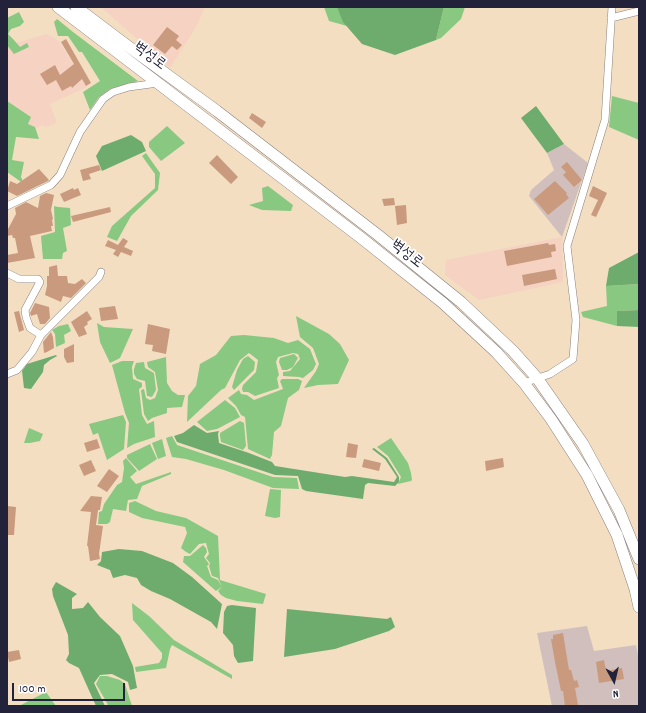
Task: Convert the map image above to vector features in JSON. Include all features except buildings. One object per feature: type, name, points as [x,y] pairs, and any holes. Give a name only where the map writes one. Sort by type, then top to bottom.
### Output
[{"type":"main road","name":"벽성로","points":[[58,7],[360,237],[443,303],[496,352],[524,383],[551,419],[587,475],[617,535],[635,589],[639,607]]},
{"type":"main road","name":"벽성로","points":[[76,7],[217,111],[378,235],[462,302],[513,351],[537,378],[583,444],[619,510],[639,559]]},
{"type":"street","points":[[524,383],[550,374],[573,359],[576,320],[567,246],[605,120],[612,7]]},
{"type":"street","points":[[611,18],[639,11]]},
{"type":"street","points":[[7,206],[51,185],[60,175],[80,132],[103,99],[113,92],[128,87],[158,83]]},
{"type":"street","points":[[7,272],[18,279],[38,279],[40,282],[25,310],[30,328],[41,335]]},
{"type":"street","points":[[7,374],[16,370],[32,352],[41,335],[100,276],[101,272]]},
{"type":"shaded area","points":[[101,7],[205,7],[196,27],[170,68]]},
{"type":"shaded area","points":[[46,34],[59,41],[87,87],[50,104],[56,121],[55,124],[46,127],[42,125],[37,128],[28,124],[31,116],[7,101],[7,45]]},
{"type":"shaded area","points":[[564,144],[588,163],[562,237],[529,196],[531,190],[554,170],[547,153]]},
{"type":"shaded area","points":[[562,237],[563,282],[479,300],[445,275],[446,260]]},
{"type":"shaded area","points":[[587,626],[594,651],[636,645],[639,661],[639,706],[552,706],[537,633]]},
{"type":"green space","points":[[324,7],[339,7],[347,26],[329,21]]},
{"type":"green space","points":[[337,7],[444,7],[436,40],[395,55],[362,44],[343,22]]},
{"type":"green space","points":[[444,7],[465,7],[461,19],[441,38],[436,40]]},
{"type":"green space","points":[[19,12],[24,22],[20,26],[11,29],[8,34],[20,47],[27,43],[29,47],[14,54],[7,45],[7,18]]},
{"type":"green space","points":[[57,19],[138,81],[110,89],[99,97],[90,110],[83,92],[100,81],[82,52],[79,52],[68,36],[58,36],[54,22]]},
{"type":"green space","points":[[612,96],[639,103],[639,140],[609,127]]},
{"type":"green space","points":[[7,101],[31,117],[28,124],[35,127],[39,139],[16,137],[12,160],[24,162],[21,177],[24,184],[7,172]]},
{"type":"green space","points":[[536,106],[564,144],[547,153],[521,118]]},
{"type":"green space","points":[[167,126],[185,143],[161,161],[149,147],[149,142]]},
{"type":"green space","points":[[131,135],[142,142],[146,151],[102,171],[96,156],[102,146]]},
{"type":"green space","points":[[146,153],[160,173],[158,190],[131,216],[117,241],[107,237],[112,226],[155,188],[155,174],[142,156]]},
{"type":"green space","points":[[268,186],[293,205],[291,211],[262,210],[249,205],[263,201],[262,188]]},
{"type":"green space","points":[[54,206],[70,208],[71,225],[63,228],[67,251],[63,253],[62,259],[43,259],[41,236],[55,232]]},
{"type":"green space","points":[[639,252],[639,284],[606,286],[609,268]]},
{"type":"green space","points":[[639,284],[639,310],[617,311],[617,326],[583,317],[581,312],[607,306],[606,286]]},
{"type":"green space","points":[[639,310],[639,327],[617,326],[617,311]]},
{"type":"green space","points":[[296,316],[329,334],[340,344],[349,360],[338,384],[318,385],[304,388],[319,364],[313,348],[300,337]]},
{"type":"green space","points":[[97,323],[104,327],[133,329],[120,358],[110,363],[100,342]]},
{"type":"green space","points":[[68,324],[71,331],[64,335],[65,343],[56,347],[55,334],[52,330],[59,326]]},
{"type":"green space","points":[[244,335],[274,338],[288,343],[298,340],[310,349],[316,364],[313,370],[303,378],[283,376],[283,372],[290,371],[300,359],[298,354],[293,353],[278,357],[276,362],[279,375],[277,378],[279,388],[255,396],[248,392],[243,392],[242,389],[243,385],[256,372],[258,360],[249,353],[240,360],[225,388],[187,422],[188,396],[196,386],[200,364],[216,355],[231,336]]},
{"type":"green space","points":[[294,354],[298,358],[293,367],[287,370],[282,370],[279,362],[280,358]]},
{"type":"green space","points":[[56,355],[57,356],[44,365],[43,372],[31,389],[24,388],[22,371],[27,364]]},
{"type":"green space","points":[[248,356],[255,362],[254,370],[234,390],[232,387],[237,370],[243,359]]},
{"type":"green space","points":[[166,357],[167,383],[172,391],[178,395],[185,395],[182,407],[167,408],[167,413],[152,418],[148,421],[144,414],[141,390],[144,389],[146,398],[150,400],[155,398],[158,390],[155,372],[148,367],[147,362]]},
{"type":"green space","points":[[122,361],[134,361],[132,367],[133,379],[142,383],[142,387],[139,389],[142,415],[147,424],[154,421],[155,437],[127,448],[129,423],[112,365]]},
{"type":"green space","points":[[144,362],[145,368],[154,373],[156,390],[152,397],[147,396],[145,381],[137,379],[134,374],[136,363]]},
{"type":"green space","points":[[282,379],[298,379],[302,381],[299,390],[288,398],[281,426],[274,432],[272,455],[270,459],[248,449],[245,417],[241,415],[236,406],[228,398],[239,390],[241,394],[247,395],[254,400],[283,389],[280,381]]},
{"type":"green space","points":[[225,400],[235,408],[240,417],[217,429],[207,431],[197,422]]},
{"type":"green space","points":[[123,415],[126,422],[124,449],[107,460],[98,433],[93,435],[89,424]]},
{"type":"green space","points":[[240,421],[244,423],[246,446],[243,450],[221,442],[220,436],[220,433]]},
{"type":"green space","points":[[194,425],[207,433],[219,431],[219,443],[272,462],[275,466],[345,477],[352,476],[394,482],[397,477],[385,459],[372,449],[374,448],[387,458],[399,477],[399,482],[395,486],[368,483],[365,485],[363,499],[306,491],[302,489],[298,476],[275,475],[177,442],[174,436],[183,433]]},
{"type":"green space","points":[[29,428],[43,434],[40,441],[24,443]]},
{"type":"green space","points":[[172,436],[177,445],[273,477],[297,478],[299,489],[273,488],[224,470],[186,459],[172,457],[166,438]]},
{"type":"green space","points":[[391,438],[408,463],[411,473],[411,481],[398,484],[401,477],[388,456],[377,447]]},
{"type":"green space","points":[[162,439],[166,456],[158,459],[152,443]]},
{"type":"green space","points":[[150,444],[157,459],[139,471],[127,458],[127,455]]},
{"type":"green space","points":[[126,458],[137,471],[130,477],[136,484],[171,472],[171,474],[142,486],[137,499],[128,500],[126,511],[113,509],[110,522],[107,524],[98,524],[99,512],[102,511],[104,504],[117,485],[122,482],[124,468],[123,461]]},
{"type":"green space","points":[[270,489],[281,490],[280,517],[275,518],[265,516]]},
{"type":"green space","points":[[135,501],[156,511],[186,518],[218,536],[220,580],[266,594],[263,604],[237,601],[221,595],[218,591],[222,587],[218,578],[212,576],[209,566],[210,563],[206,558],[209,554],[206,543],[199,544],[190,554],[186,552],[181,548],[187,533],[185,527],[142,518],[129,512],[129,503]]},
{"type":"green space","points":[[203,545],[207,552],[204,557],[209,564],[207,566],[211,577],[218,580],[222,587],[216,591],[183,562],[184,556],[190,556]]},
{"type":"green space","points":[[119,549],[142,551],[173,563],[192,577],[222,604],[217,629],[211,622],[141,585],[137,578],[125,575],[113,578],[110,570],[97,565],[101,561],[102,552]]},
{"type":"green space","points":[[56,582],[77,594],[72,598],[72,609],[83,608],[88,602],[100,617],[120,636],[133,666],[137,688],[130,690],[128,682],[112,674],[100,675],[94,683],[105,706],[96,706],[79,668],[66,660],[69,654],[68,635],[53,596],[52,589]]},
{"type":"green space","points":[[132,603],[149,616],[174,640],[232,675],[232,679],[172,645],[166,668],[136,672],[135,667],[159,663],[162,658],[162,653],[133,620]]},
{"type":"green space","points":[[232,605],[256,608],[253,661],[238,663],[234,656],[233,645],[223,633],[224,612],[227,606]]},
{"type":"green space","points":[[287,609],[387,619],[391,617],[395,627],[389,631],[335,649],[284,657]]},
{"type":"green space","points":[[100,676],[107,676],[120,680],[125,684],[132,706],[108,706],[96,684]]},
{"type":"green space","points":[[46,692],[56,706],[19,706]]}]
